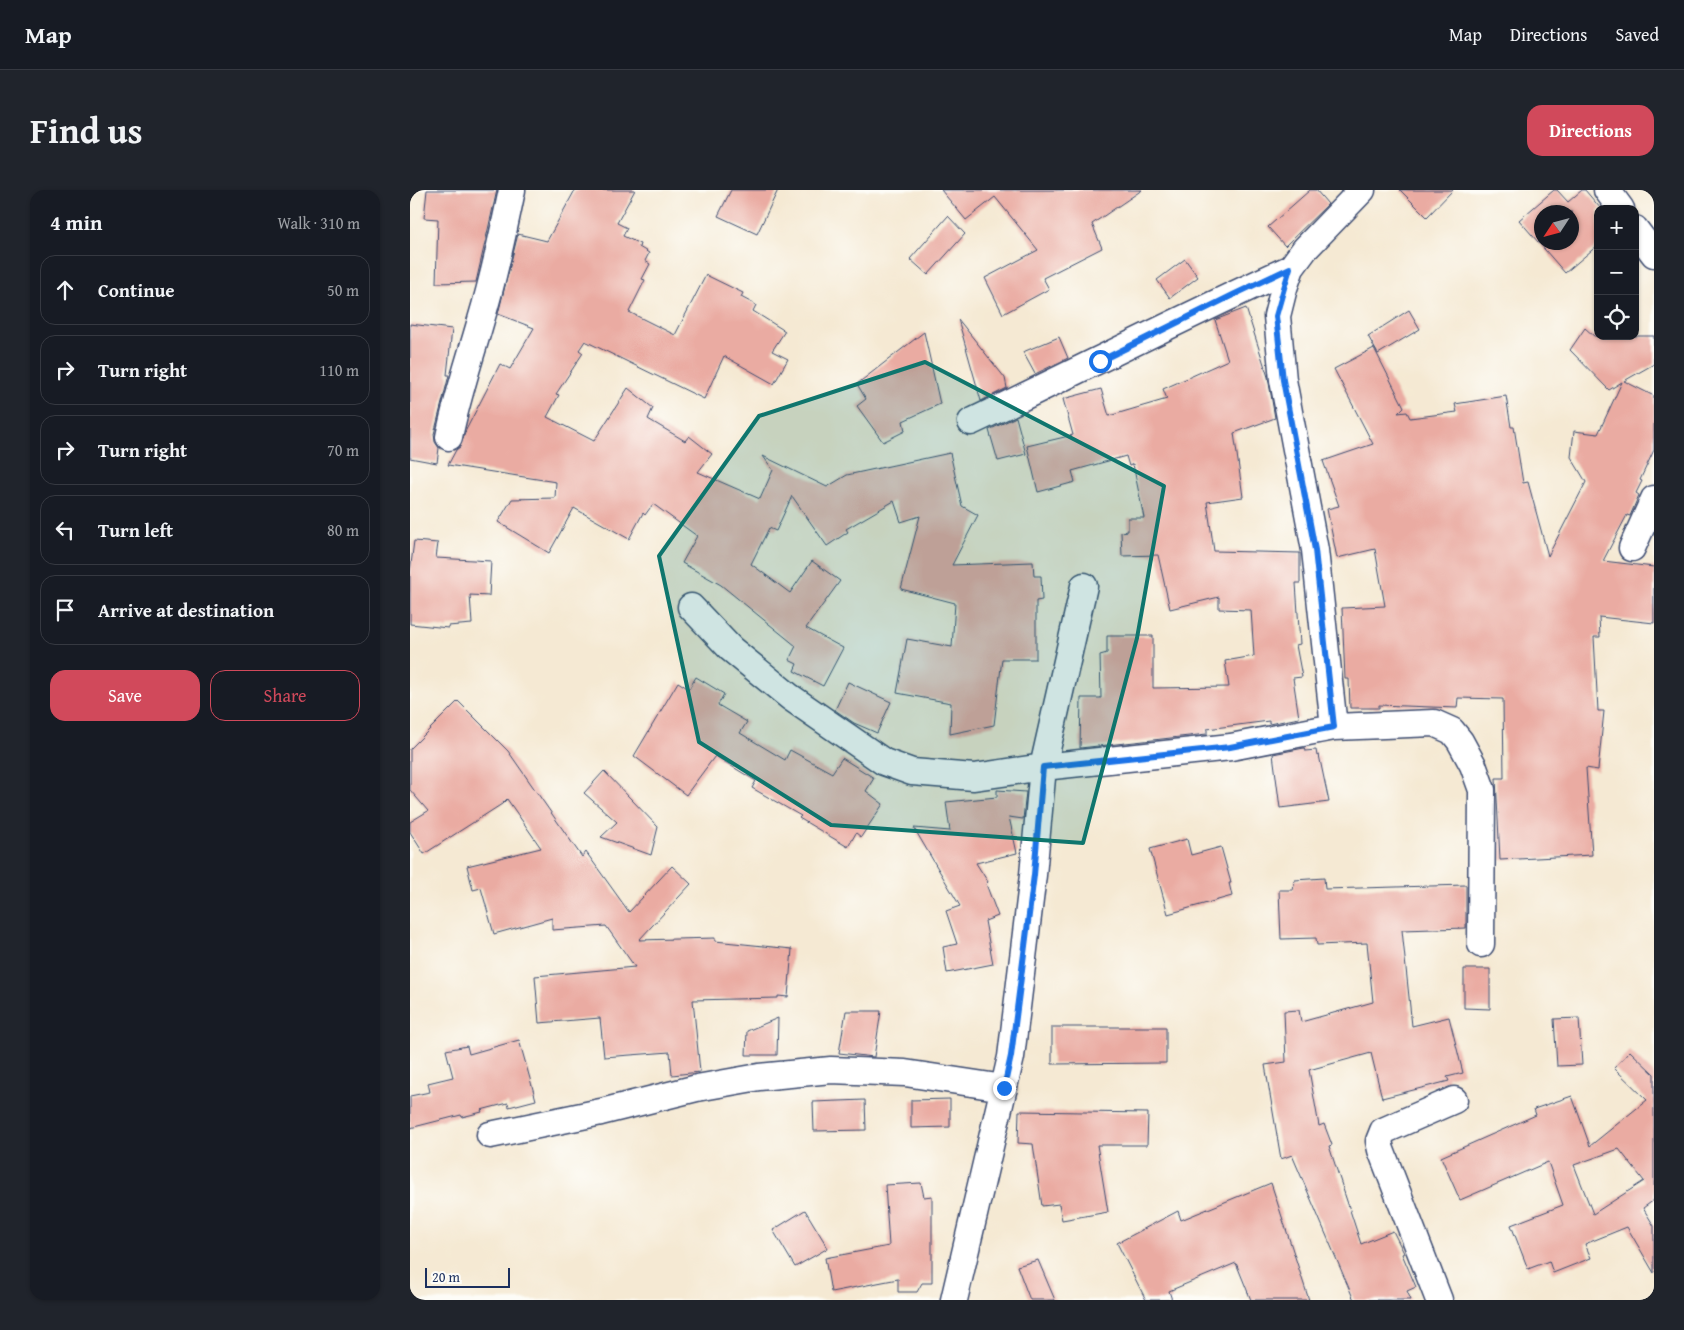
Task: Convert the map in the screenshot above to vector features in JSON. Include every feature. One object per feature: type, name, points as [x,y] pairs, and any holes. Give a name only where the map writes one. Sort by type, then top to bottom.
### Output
[{"type":"street","points":[[449,437],[453,416],[482,318],[512,190]]},
{"type":"street","points":[[1334,727],[1315,550],[1283,380],[1276,316],[1290,268],[1305,249],[1362,190]]},
{"type":"street","points":[[1607,190],[1617,205]]},
{"type":"street","points":[[1639,234],[1654,254]]},
{"type":"street","points":[[971,422],[1290,268]]},
{"type":"street","points":[[1632,548],[1654,499]]},
{"type":"street","points":[[954,1300],[1011,1056],[1034,875],[1043,767],[1084,586]]},
{"type":"street","points":[[691,607],[731,649],[783,691],[884,762],[912,772],[974,777],[1043,767],[1230,747],[1334,727],[1434,723],[1452,731],[1460,741],[1473,765],[1482,790],[1481,944]]},
{"type":"street","points":[[490,1135],[601,1112],[697,1088],[759,1077],[831,1070],[905,1072],[1004,1088]]},
{"type":"street","points":[[1440,1300],[1381,1150],[1380,1141],[1383,1131],[1454,1100]]},
{"type":"highlighted area","points":[[925,362],[1164,486],[1137,638],[1083,843],[831,825],[699,742],[659,556],[759,416]]},
{"type":"building","points":[[427,190],[497,190],[476,282],[436,283],[438,219],[424,218]]},
{"type":"building","points":[[575,190],[635,190],[617,223],[627,228],[623,236],[640,244],[639,247],[649,253],[645,261],[650,264],[642,279],[645,280],[629,312],[675,335],[706,275],[743,293],[741,297],[756,305],[753,311],[785,331],[772,351],[788,359],[774,384],[724,356],[704,399],[585,341],[579,350],[583,353],[556,394],[559,395],[547,417],[594,441],[628,388],[653,408],[648,419],[685,441],[689,436],[712,454],[698,472],[760,499],[773,470],[763,456],[827,487],[847,475],[950,453],[962,506],[978,515],[952,565],[1033,562],[1034,576],[1041,576],[1042,600],[1036,601],[1036,659],[1002,659],[994,725],[950,734],[951,703],[897,693],[907,639],[952,647],[955,603],[901,589],[920,516],[901,522],[894,501],[846,529],[848,532],[827,546],[792,496],[776,531],[769,528],[751,564],[790,593],[812,561],[840,581],[806,628],[843,648],[823,686],[794,671],[797,664],[789,660],[796,646],[721,585],[682,563],[697,536],[653,504],[645,515],[643,513],[629,539],[574,508],[549,553],[498,522],[512,499],[555,498],[556,482],[448,465],[456,450],[460,447],[466,430],[500,364],[510,369],[534,328],[498,314],[518,234],[547,241]]},
{"type":"building","points":[[731,190],[778,190],[757,234],[718,216]]},
{"type":"building","points":[[941,190],[1142,190],[1092,224],[1102,248],[1043,278],[1049,289],[1003,314],[985,278],[1038,250],[995,197],[966,220]]},
{"type":"building","points":[[1310,190],[1316,190],[1328,204],[1285,246],[1268,227]]},
{"type":"building","points":[[1400,190],[1453,190],[1427,217]]},
{"type":"building","points":[[1554,190],[1557,190],[1568,202],[1582,190],[1585,190],[1598,205],[1594,205],[1594,248],[1565,273],[1545,250],[1579,250],[1579,205],[1536,205]]},
{"type":"building","points":[[1534,207],[1534,237],[1519,220]]},
{"type":"building","points":[[948,216],[965,234],[928,275],[910,259]]},
{"type":"building","points":[[1185,259],[1198,277],[1170,298],[1157,280]]},
{"type":"building","points":[[1246,308],[1268,377],[1275,418],[1234,433],[1243,497],[1207,502],[1214,551],[1300,553],[1300,583],[1296,583],[1300,644],[1296,645],[1302,677],[1293,678],[1299,718],[1269,724],[1269,721],[1207,729],[1207,734],[1080,748],[1081,698],[1101,698],[1100,655],[1107,653],[1107,636],[1153,636],[1153,688],[1229,687],[1225,661],[1254,656],[1251,610],[1219,609],[1219,597],[1170,609],[1158,555],[1122,556],[1121,532],[1128,531],[1128,518],[1144,518],[1133,464],[1129,466],[1126,456],[1072,471],[1075,482],[1038,492],[1027,446],[1073,435],[1063,399],[1101,389],[1109,416],[1167,399],[1163,389],[1228,360],[1215,320]]},
{"type":"building","points":[[1409,310],[1420,329],[1378,354],[1368,336]]},
{"type":"building","points":[[958,319],[1005,378],[1007,388],[981,401]]},
{"type":"building","points":[[410,324],[452,329],[447,375],[449,375],[434,434],[435,442],[439,448],[437,463],[410,458]]},
{"type":"building","points":[[1585,328],[1594,336],[1594,340],[1639,340],[1639,336],[1654,336],[1654,364],[1624,381],[1654,396],[1654,450],[1640,480],[1642,481],[1636,493],[1639,495],[1630,516],[1627,515],[1603,561],[1654,567],[1654,623],[1599,617],[1600,637],[1594,637],[1598,711],[1604,711],[1598,770],[1586,768],[1592,855],[1500,860],[1496,778],[1504,778],[1503,699],[1458,698],[1457,708],[1379,705],[1379,708],[1350,708],[1349,679],[1345,679],[1342,608],[1385,606],[1375,549],[1337,558],[1327,509],[1339,506],[1323,461],[1373,444],[1334,369],[1374,348],[1404,407],[1398,413],[1407,412],[1410,418],[1457,412],[1455,404],[1506,396],[1511,427],[1514,427],[1523,483],[1528,482],[1548,556],[1586,482],[1571,457],[1574,431],[1598,434],[1622,382],[1609,390],[1570,350]]},
{"type":"building","points":[[924,332],[940,404],[903,421],[905,431],[883,442],[857,406],[866,399],[857,384]]},
{"type":"building","points":[[1059,337],[1068,358],[1035,374],[1023,352]]},
{"type":"building","points":[[1016,417],[1026,454],[998,461],[989,430]]},
{"type":"building","points":[[414,541],[438,543],[436,558],[491,561],[489,596],[470,595],[472,624],[448,626],[448,628],[410,624],[410,572]]},
{"type":"building","points":[[696,677],[724,694],[718,705],[747,722],[740,733],[785,760],[790,750],[832,773],[842,758],[874,778],[866,791],[883,804],[861,837],[856,833],[848,847],[799,818],[801,816],[752,788],[756,781],[715,756],[686,795],[634,756],[678,682],[689,689]]},
{"type":"building","points":[[848,682],[891,702],[877,733],[854,723],[835,710]]},
{"type":"building","points":[[458,701],[508,751],[582,857],[586,852],[629,912],[672,866],[691,884],[639,940],[715,938],[715,941],[792,949],[788,997],[693,1000],[700,1072],[672,1075],[670,1052],[604,1057],[600,1018],[539,1023],[535,976],[635,967],[606,926],[552,930],[552,918],[494,934],[481,888],[473,890],[467,866],[541,848],[507,799],[424,854],[410,832],[410,822],[428,811],[410,790],[410,749]]},
{"type":"building","points":[[1304,748],[1305,751],[1316,750],[1317,756],[1319,755],[1329,802],[1280,808],[1273,754]]},
{"type":"building","points":[[604,771],[658,827],[651,855],[601,837],[617,822],[584,793]]},
{"type":"building","points":[[997,790],[1026,792],[1023,819],[1009,817],[1017,853],[976,863],[988,882],[986,884],[998,916],[985,921],[993,964],[947,973],[943,947],[957,944],[946,911],[960,906],[914,828],[950,831],[946,802],[997,797]]},
{"type":"building","points":[[1187,839],[1191,855],[1221,847],[1231,883],[1229,883],[1232,896],[1168,914],[1150,849]]},
{"type":"building","points":[[1324,878],[1325,889],[1466,885],[1466,928],[1402,930],[1412,1026],[1449,1017],[1463,1073],[1447,1077],[1449,1081],[1382,1098],[1371,1053],[1309,1070],[1319,1126],[1324,1124],[1332,1145],[1329,1146],[1361,1244],[1393,1231],[1404,1253],[1402,1254],[1416,1287],[1407,1291],[1411,1300],[1354,1300],[1292,1155],[1281,1159],[1265,1065],[1286,1062],[1284,1011],[1299,1010],[1301,1022],[1373,1002],[1367,943],[1317,945],[1316,938],[1281,939],[1279,890],[1293,890],[1295,880]]},
{"type":"building","points":[[1464,969],[1490,969],[1490,1009],[1464,1008]]},
{"type":"building","points":[[846,1011],[881,1011],[874,1057],[839,1053]]},
{"type":"building","points":[[778,1018],[777,1055],[746,1055],[747,1031]]},
{"type":"building","points":[[1579,1018],[1582,1065],[1557,1066],[1554,1019]]},
{"type":"building","points":[[1052,1027],[1166,1027],[1166,1063],[1052,1064]]},
{"type":"building","points":[[519,1040],[536,1100],[509,1107],[508,1103],[481,1110],[482,1112],[462,1117],[461,1115],[410,1128],[410,1096],[430,1092],[428,1083],[453,1077],[446,1050],[467,1046],[469,1054]]},
{"type":"building","points":[[1630,1051],[1654,1074],[1654,1200],[1643,1208],[1654,1226],[1654,1273],[1627,1227],[1585,1244],[1591,1258],[1553,1273],[1549,1261],[1528,1269],[1511,1225],[1563,1205],[1548,1162],[1460,1200],[1441,1157],[1536,1115],[1534,1109],[1572,1096],[1590,1146],[1647,1100],[1614,1068]],"holes":[[[1619,1149],[1644,1181],[1593,1214],[1574,1165]]]},
{"type":"building","points":[[950,1099],[950,1127],[911,1128],[911,1100]]},
{"type":"building","points":[[865,1100],[866,1130],[814,1131],[813,1102]]},
{"type":"building","points":[[1019,1111],[1148,1113],[1147,1145],[1097,1145],[1108,1212],[1062,1220],[1059,1204],[1042,1206],[1033,1144],[1018,1143]]},
{"type":"building","points":[[921,1183],[924,1197],[932,1196],[932,1283],[922,1283],[917,1292],[898,1292],[898,1279],[831,1292],[825,1258],[889,1246],[885,1185]]},
{"type":"building","points":[[1271,1183],[1309,1300],[1251,1300],[1236,1263],[1169,1291],[1172,1300],[1146,1300],[1117,1243],[1178,1211],[1181,1220]]},
{"type":"building","points":[[805,1210],[828,1248],[795,1267],[773,1230]]},
{"type":"building","points":[[1038,1260],[1055,1300],[1030,1300],[1017,1266]]},
{"type":"route","points":[[1004,1088],[1011,1056],[1034,875],[1043,767],[1230,747],[1334,727],[1315,550],[1283,380],[1276,316],[1290,268],[1100,361]]}]
